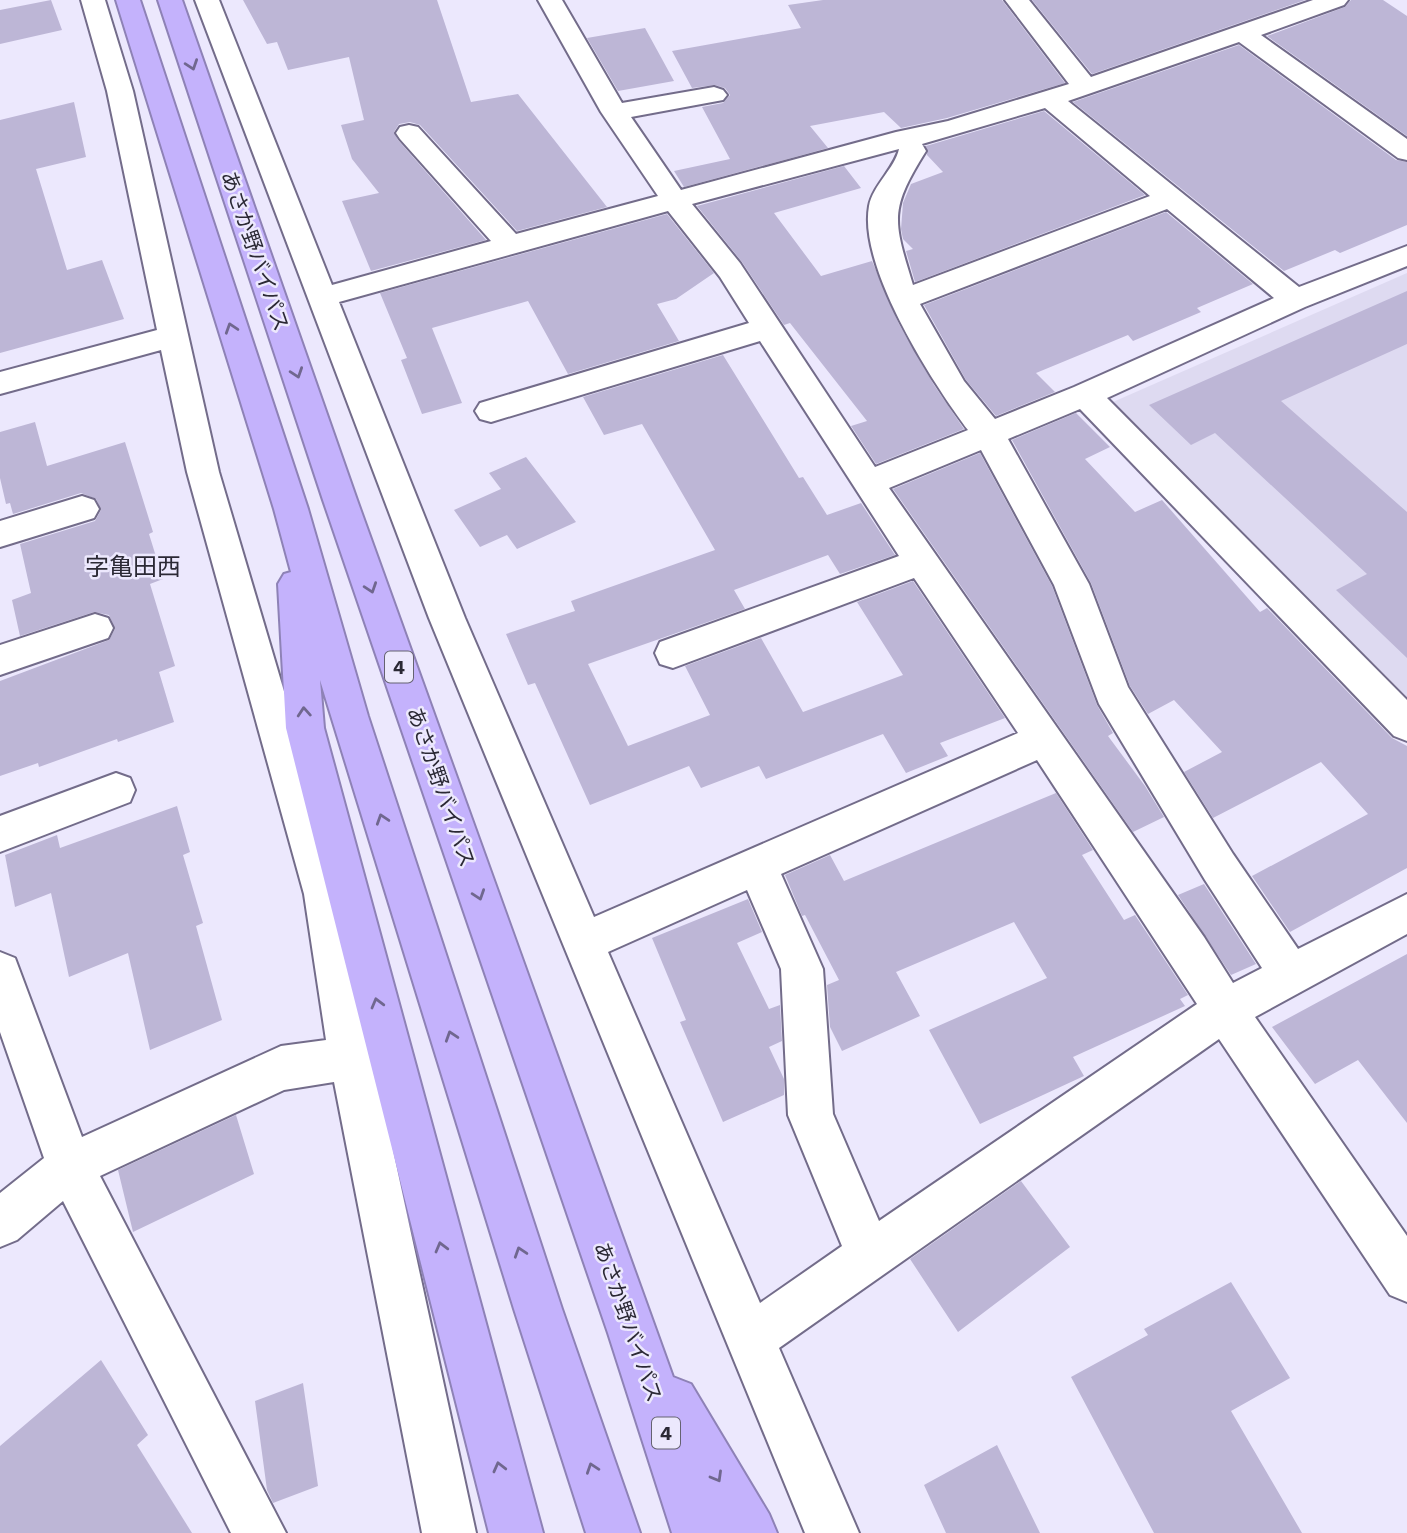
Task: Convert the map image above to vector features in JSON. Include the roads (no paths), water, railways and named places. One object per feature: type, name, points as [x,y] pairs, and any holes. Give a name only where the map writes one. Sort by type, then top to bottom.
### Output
[{"type":"highway","name":"あさか野バイパス","points":[[128,0],[291,509],[349,716],[538,1309],[613,1533]]},
{"type":"highway","name":"あさか野バイパス","points":[[170,0],[340,500],[633,1333],[699,1533]]},
{"type":"highway","points":[[291,509],[305,728],[516,1533]]},
{"type":"highway","points":[[633,1333],[750,1533]]},
{"type":"street","points":[[93,0],[120,91],[203,472],[324,894],[351,1058],[449,1533]]},
{"type":"street","points":[[207,0],[447,618],[832,1533]]},
{"type":"street","points":[[550,0],[614,112],[675,201],[730,270],[868,483],[1189,951],[1225,1010],[1407,1278]]},
{"type":"street","points":[[323,297],[905,138],[957,127],[1086,87],[1336,0]]},
{"type":"street","points":[[1021,1],[1086,87]]},
{"type":"street","points":[[1241,32],[1407,152]]},
{"type":"street","points":[[614,112],[715,95]]},
{"type":"street","points":[[1050,99],[1295,300]]},
{"type":"street","points":[[409,133],[511,246]]},
{"type":"street","points":[[905,138],[913,151],[891,185],[883,206],[886,243],[903,300],[953,388],[989,434],[1071,584],[1112,693],[1219,867],[1291,975]]},
{"type":"street","points":[[903,300],[1170,198]]},
{"type":"street","points":[[868,483],[1085,395],[1295,300],[1407,255]]},
{"type":"street","points":[[491,411],[768,328]]},
{"type":"street","points":[[0,383],[174,336]]},
{"type":"street","points":[[1085,395],[1407,725]]},
{"type":"street","points":[[0,534],[82,509]]},
{"type":"street","points":[[673,653],[923,561]]},
{"type":"street","points":[[0,660],[95,628]]},
{"type":"street","points":[[584,942],[1045,739]]},
{"type":"street","points":[[0,834],[116,790]]},
{"type":"street","points":[[757,866],[802,969],[811,1115],[870,1255]]},
{"type":"street","points":[[751,1338],[1225,1010],[1407,913]]},
{"type":"street","points":[[0,972],[70,1166],[259,1533]]},
{"type":"street","points":[[0,1223],[70,1166],[281,1068],[351,1058]]},
{"type":"district","name":"字亀田西","points":[[133,567]]}]
